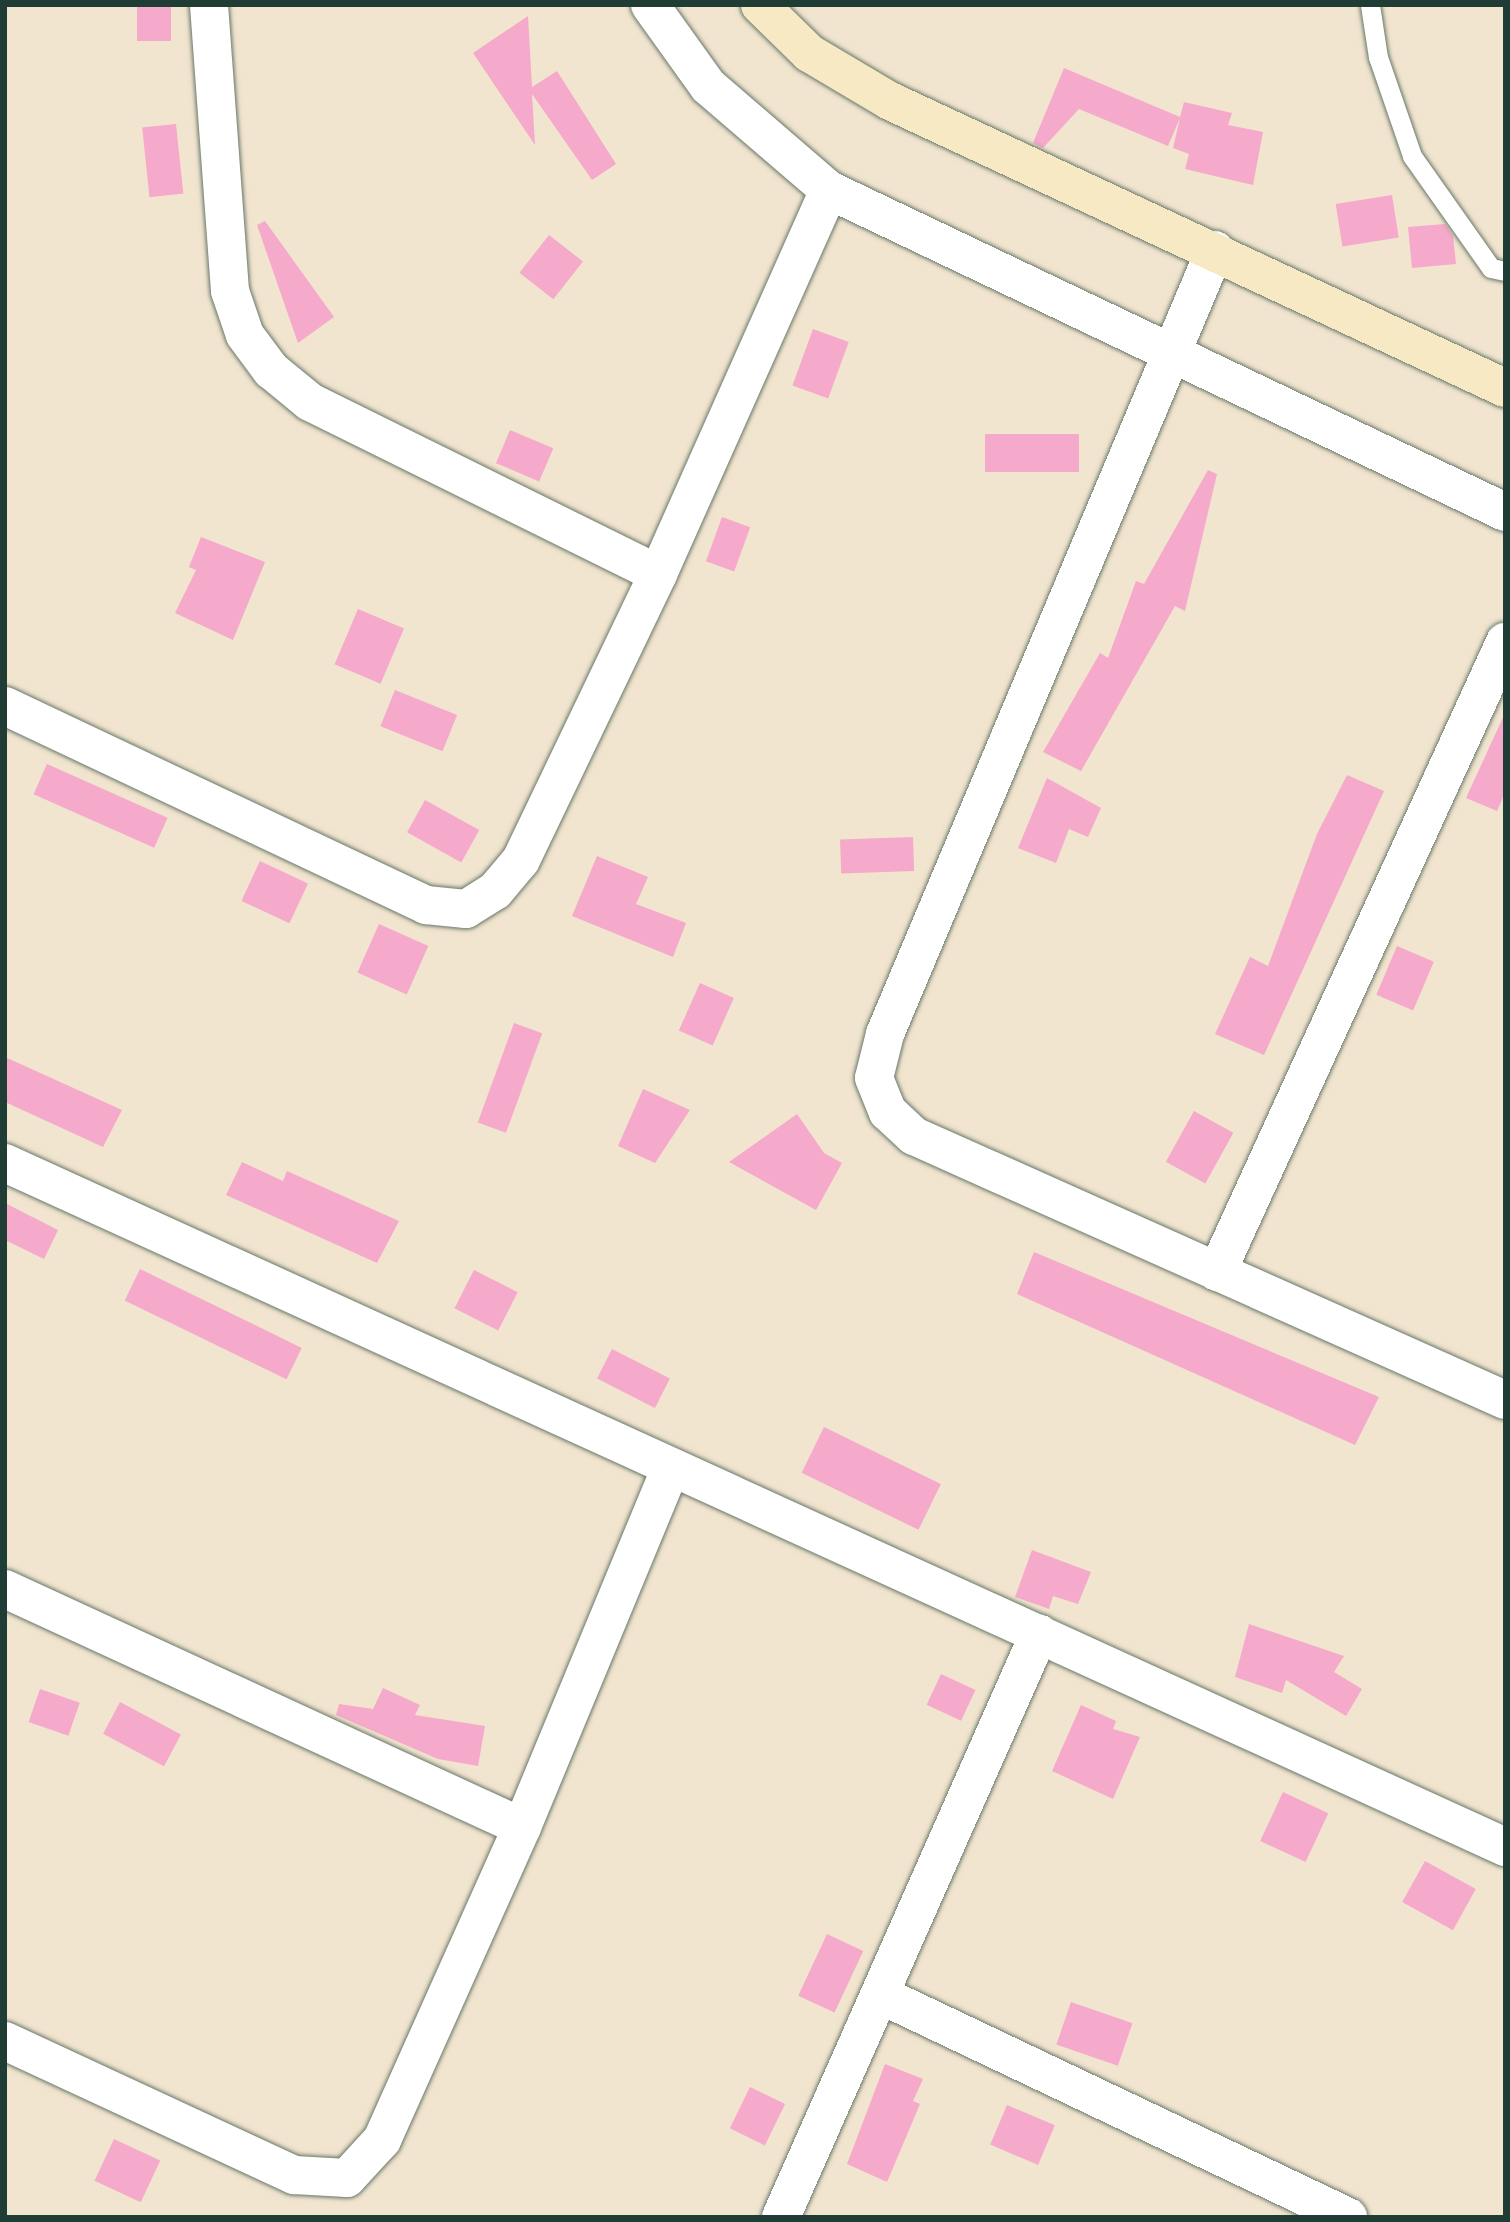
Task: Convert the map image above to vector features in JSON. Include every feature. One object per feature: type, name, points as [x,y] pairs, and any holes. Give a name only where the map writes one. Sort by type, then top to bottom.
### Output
[{"type":"street","points":[[209,5],[230,291],[245,335],[271,370],[310,402],[658,574]]},
{"type":"street","points":[[650,5],[708,86],[829,190],[1505,512]]},
{"type":"street","points":[[760,5],[808,53],[890,101],[1215,250],[1505,388]]},
{"type":"street","points":[[5,706],[426,905],[466,909],[495,891],[521,860],[658,574],[829,190]]},
{"type":"street","points":[[1215,250],[1173,356],[885,1034],[874,1078],[888,1112],[914,1136],[1505,1400]]},
{"type":"street","points":[[1217,1272],[1505,642]]},
{"type":"street","points":[[5,1163],[670,1470],[1039,1634],[1505,1847]]},
{"type":"street","points":[[5,2041],[294,2175],[347,2178],[382,2140],[522,1828],[670,1470]]},
{"type":"street","points":[[5,1589],[522,1828]]},
{"type":"street","points":[[781,2217],[883,1996],[1039,1634]]},
{"type":"street","points":[[883,1996],[1348,2217]]},
{"type":"lane","points":[[1370,5],[1378,57],[1412,156],[1491,268],[1505,271]]},
{"type":"building","points":[[137,5],[171,5],[171,41],[137,41]]},
{"type":"building","points":[[528,16],[532,87],[557,71],[616,164],[592,180],[532,94],[535,145],[473,53]]},
{"type":"building","points":[[1064,68],[1180,117],[1184,102],[1232,113],[1228,125],[1263,132],[1253,185],[1185,169],[1189,154],[1173,148],[1180,118],[1168,146],[1079,109],[1043,148],[1033,143]]},
{"type":"building","points":[[176,124],[183,194],[150,197],[142,128]]},
{"type":"building","points":[[1392,195],[1399,237],[1342,246],[1336,204]]},
{"type":"building","points":[[265,221],[334,317],[298,343],[257,225]]},
{"type":"building","points":[[1445,224],[1453,236],[1456,264],[1412,268],[1408,227]]},
{"type":"building","points":[[549,235],[583,261],[553,299],[519,273]]},
{"type":"building","points":[[813,329],[849,342],[828,398],[792,385]]},
{"type":"building","points":[[510,430],[553,448],[539,482],[496,463]]},
{"type":"building","points":[[985,434],[1079,434],[1079,472],[985,472]]},
{"type":"building","points":[[1208,470],[1217,474],[1185,611],[1175,606],[1081,771],[1043,752],[1100,653],[1108,658],[1136,581],[1144,584]]},
{"type":"building","points":[[722,517],[750,527],[734,571],[706,561]]},
{"type":"building","points":[[201,537],[265,562],[233,640],[175,613],[196,570],[189,567]]},
{"type":"building","points":[[358,609],[404,629],[381,684],[335,664]]},
{"type":"building","points":[[395,690],[457,715],[443,751],[380,726]]},
{"type":"building","points":[[1505,713],[1505,793],[1497,811],[1466,798]]},
{"type":"building","points":[[47,764],[168,818],[154,848],[34,794]]},
{"type":"building","points":[[1347,775],[1384,791],[1264,1055],[1215,1034],[1250,957],[1268,966],[1317,834]]},
{"type":"building","points":[[1047,778],[1101,808],[1088,837],[1069,829],[1056,863],[1018,848]]},
{"type":"building","points":[[425,800],[479,830],[461,862],[407,832]]},
{"type":"building","points":[[913,837],[914,871],[841,874],[840,840]]},
{"type":"building","points":[[597,856],[648,877],[636,904],[686,923],[673,957],[572,916]]},
{"type":"building","points":[[260,861],[308,883],[289,923],[241,901]]},
{"type":"building","points":[[379,924],[428,946],[407,994],[357,972]]},
{"type":"building","points":[[1397,946],[1434,962],[1413,1010],[1376,995]]},
{"type":"building","points":[[700,983],[734,998],[713,1046],[679,1031]]},
{"type":"building","points":[[514,1023],[542,1033],[506,1133],[478,1123]]},
{"type":"building","points":[[5,1057],[122,1110],[103,1147],[5,1102]]},
{"type":"building","points":[[643,1089],[690,1110],[655,1163],[618,1146]]},
{"type":"building","points":[[1194,1111],[1233,1133],[1205,1184],[1166,1162]]},
{"type":"building","points":[[797,1114],[824,1153],[842,1163],[816,1210],[729,1162]]},
{"type":"building","points":[[242,1162],[283,1181],[287,1171],[399,1221],[377,1263],[226,1195]]},
{"type":"building","points":[[5,1203],[58,1230],[44,1259],[5,1240]]},
{"type":"building","points":[[1034,1252],[1379,1397],[1355,1445],[1017,1294]]},
{"type":"building","points":[[140,1269],[302,1348],[286,1379],[125,1300]]},
{"type":"building","points":[[474,1270],[518,1292],[498,1331],[454,1308]]},
{"type":"building","points":[[612,1349],[670,1379],[655,1408],[597,1378]]},
{"type":"building","points":[[824,1427],[941,1484],[918,1530],[802,1473]]},
{"type":"building","points":[[1032,1550],[1091,1572],[1078,1604],[1053,1596],[1049,1609],[1015,1597]]},
{"type":"building","points":[[1249,1624],[1344,1656],[1334,1672],[1362,1689],[1346,1716],[1286,1680],[1282,1693],[1235,1677]]},
{"type":"building","points":[[941,1674],[975,1690],[961,1721],[927,1705]]},
{"type":"building","points":[[383,1688],[420,1705],[415,1715],[485,1726],[478,1766],[438,1759],[336,1715],[339,1704],[373,1709]]},
{"type":"building","points":[[40,1689],[80,1703],[68,1736],[29,1722]]},
{"type":"building","points":[[120,1702],[181,1734],[164,1766],[103,1734]]},
{"type":"building","points":[[1081,1705],[1116,1721],[1113,1729],[1140,1737],[1113,1799],[1052,1771]]},
{"type":"building","points":[[1283,1792],[1328,1813],[1305,1862],[1260,1841]]},
{"type":"building","points":[[1425,1861],[1476,1889],[1453,1930],[1402,1902]]},
{"type":"building","points":[[827,1934],[863,1951],[835,2013],[798,1996]]},
{"type":"building","points":[[1071,2002],[1132,2023],[1118,2066],[1056,2045]]},
{"type":"building","points":[[885,2064],[923,2079],[913,2101],[920,2104],[887,2182],[847,2164]]},
{"type":"building","points":[[750,2087],[785,2104],[765,2145],[730,2128]]},
{"type":"building","points":[[1007,2105],[1055,2125],[1038,2165],[990,2145]]},
{"type":"building","points":[[114,2139],[160,2161],[141,2202],[95,2181]]}]
